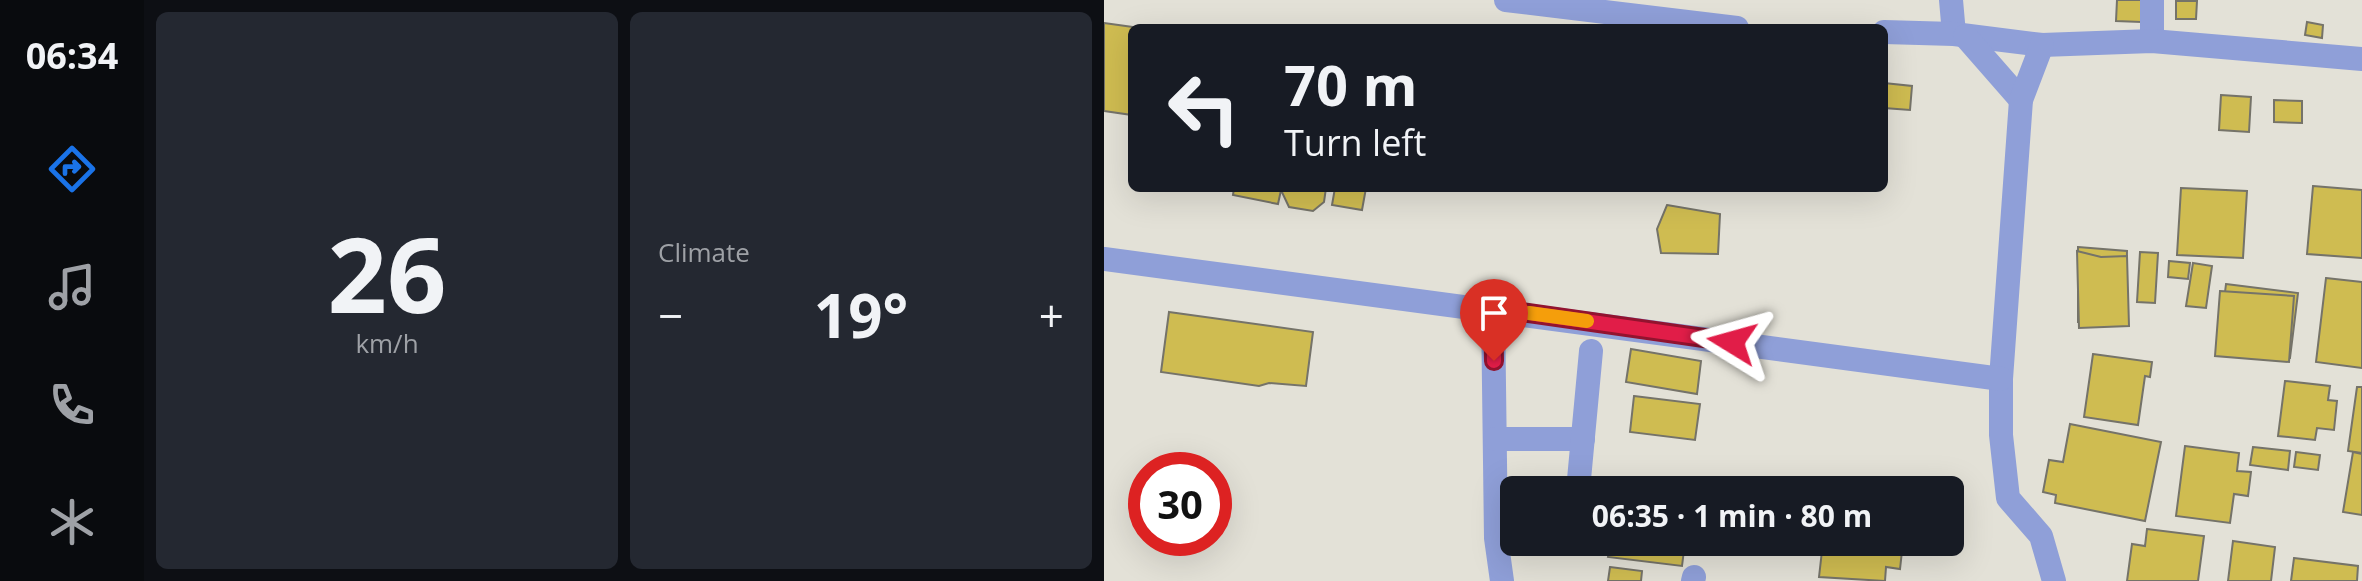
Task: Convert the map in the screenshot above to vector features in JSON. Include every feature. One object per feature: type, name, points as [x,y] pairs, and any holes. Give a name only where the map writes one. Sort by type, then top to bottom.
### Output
[{"type":"street","points":[[1506,0],[1704,24]]},
{"type":"street","points":[[1951,0],[1960,35],[2021,100]]},
{"type":"street","points":[[2152,0],[2152,41]]},
{"type":"street","points":[[1888,32],[1960,35],[2042,45],[2152,41],[2362,59]]},
{"type":"street","points":[[2042,45],[2021,100],[2001,379],[2003,470],[2008,498],[2041,536],[2054,581]]},
{"type":"street","points":[[1104,259],[1493,308],[2001,379]]},
{"type":"street","points":[[1493,308],[1496,538],[1502,581]]},
{"type":"street","points":[[1579,476],[1591,351]]},
{"type":"street","points":[[1495,439],[1583,439]]},
{"type":"building","points":[[2117,0],[2143,0],[2141,22],[2116,21]]},
{"type":"building","points":[[2176,1],[2197,1],[2196,19],[2176,19]]},
{"type":"building","points":[[2307,22],[2323,25],[2322,38],[2305,35]]},
{"type":"building","points":[[1104,23],[1128,26],[1128,114],[1104,111]]},
{"type":"building","points":[[1888,83],[1912,86],[1910,110],[1888,108]]},
{"type":"building","points":[[2221,95],[2251,97],[2249,132],[2219,130]]},
{"type":"building","points":[[2274,100],[2302,101],[2302,123],[2274,122]]},
{"type":"building","points":[[2313,186],[2362,190],[2362,258],[2307,254]]},
{"type":"building","points":[[2181,188],[2247,191],[2243,258],[2177,255]]},
{"type":"building","points":[[1233,192],[1281,192],[1278,204],[1233,195]]},
{"type":"building","points":[[1282,192],[1325,192],[1324,202],[1313,211],[1289,207]]},
{"type":"building","points":[[1334,192],[1365,192],[1362,210],[1332,205]]},
{"type":"building","points":[[1667,205],[1720,214],[1718,254],[1661,253],[1657,229]]},
{"type":"building","points":[[2078,247],[2127,251],[2126,323],[2078,322]]},
{"type":"building","points":[[2077,251],[2101,257],[2127,256],[2129,326],[2079,328]]},
{"type":"building","points":[[2140,252],[2158,253],[2155,303],[2137,302]]},
{"type":"building","points":[[2169,261],[2190,263],[2188,279],[2168,277]]},
{"type":"building","points":[[2193,263],[2212,266],[2206,308],[2186,306]]},
{"type":"building","points":[[2326,278],[2362,282],[2362,368],[2316,362]]},
{"type":"building","points":[[2226,284],[2298,293],[2290,358],[2218,349]]},
{"type":"building","points":[[2220,291],[2294,296],[2289,362],[2215,356]]},
{"type":"building","points":[[1169,312],[1313,332],[1306,386],[1269,383],[1259,386],[1161,372]]},
{"type":"building","points":[[1631,349],[1701,361],[1697,394],[1626,382]]},
{"type":"building","points":[[2093,354],[2152,362],[2150,377],[2145,376],[2138,425],[2084,417]]},
{"type":"building","points":[[2285,381],[2330,386],[2328,400],[2337,401],[2334,430],[2317,428],[2315,440],[2278,436]]},
{"type":"building","points":[[2357,387],[2362,387],[2362,453],[2348,451]]},
{"type":"building","points":[[1634,396],[1700,404],[1695,440],[1630,432]]},
{"type":"building","points":[[2070,424],[2161,442],[2145,521],[2055,503],[2056,495],[2043,492],[2049,460],[2063,462]]},
{"type":"building","points":[[2185,446],[2239,453],[2237,471],[2251,472],[2248,496],[2234,494],[2230,523],[2176,516]]},
{"type":"building","points":[[2253,447],[2290,451],[2288,470],[2250,465]]},
{"type":"building","points":[[2296,452],[2320,455],[2318,470],[2294,467]]},
{"type":"building","points":[[2353,452],[2362,454],[2362,515],[2343,512]]},
{"type":"building","points":[[2147,529],[2204,536],[2198,581],[2127,581],[2132,544],[2145,546]]},
{"type":"building","points":[[2233,541],[2275,547],[2271,581],[2228,581]]},
{"type":"building","points":[[1608,556],[1683,556],[1682,566]]},
{"type":"building","points":[[1821,556],[1901,556],[1900,569],[1886,567],[1885,581],[1819,577]]},
{"type":"building","points":[[2294,558],[2358,566],[2357,581],[2291,581]]},
{"type":"building","points":[[1610,567],[1642,571],[1641,581],[1608,581]]},
{"type":"slow traffic","points":[[1529,313],[1587,321]]},
{"type":"route","points":[[1494,361],[1493,308],[1732,342]]}]
